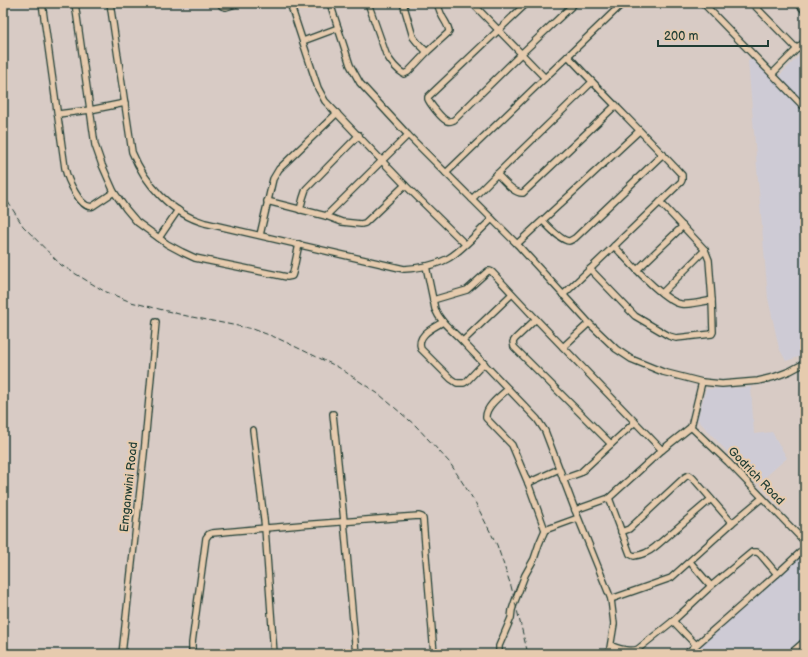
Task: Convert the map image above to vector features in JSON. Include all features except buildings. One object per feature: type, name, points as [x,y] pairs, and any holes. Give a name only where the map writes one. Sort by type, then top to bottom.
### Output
[{"type":"street","points":[[42,3],[66,173],[72,187],[83,203],[88,207],[92,207],[114,192]]},
{"type":"street","points":[[75,3],[90,110],[98,154],[114,192],[134,220],[159,238],[182,252],[196,258],[287,277],[292,276],[299,244]]},
{"type":"street","points":[[110,3],[132,152],[138,166],[162,197],[178,210],[199,222],[404,269],[426,266],[448,259],[492,219]]},
{"type":"street","points":[[220,3],[225,7],[240,3]]},
{"type":"street","points":[[290,3],[318,88],[325,101],[405,185],[465,244]]},
{"type":"street","points":[[330,3],[350,65],[360,83],[408,135],[517,244],[589,323],[616,349],[631,359],[663,372],[702,382],[722,384],[758,381],[790,371],[805,363]]},
{"type":"street","points":[[368,3],[384,51],[404,74],[447,34],[449,30],[437,3]]},
{"type":"street","points":[[403,3],[414,37],[427,52]]},
{"type":"street","points":[[527,3],[428,97],[430,103],[444,119],[449,121],[454,120],[575,3]]},
{"type":"street","points":[[446,173],[623,3]]},
{"type":"street","points":[[703,3],[805,108]]},
{"type":"street","points":[[752,3],[797,49]]},
{"type":"street","points":[[798,3],[805,11]]},
{"type":"street","points":[[477,4],[499,31],[545,78]]},
{"type":"street","points":[[303,41],[338,28]]},
{"type":"street","points":[[772,74],[805,41]]},
{"type":"street","points":[[563,294],[636,226],[682,180],[682,175],[663,154],[639,131],[568,56]]},
{"type":"street","points":[[472,199],[592,82]]},
{"type":"street","points":[[58,114],[90,110],[124,103]]},
{"type":"street","points":[[496,174],[516,192],[520,194],[523,193],[616,106]]},
{"type":"street","points":[[260,235],[273,179],[279,169],[336,113]]},
{"type":"street","points":[[517,244],[639,131]]},
{"type":"street","points":[[300,210],[302,198],[306,189],[359,135]]},
{"type":"street","points":[[326,216],[408,135]]},
{"type":"street","points":[[543,221],[558,236],[565,240],[569,241],[575,238],[663,154]]},
{"type":"street","points":[[267,201],[326,216],[344,223],[361,224],[365,223],[405,185]]},
{"type":"street","points":[[590,269],[635,316],[671,337],[676,338],[712,334],[712,300],[708,260],[705,250],[660,202]]},
{"type":"street","points":[[159,238],[178,210]]},
{"type":"street","points":[[637,270],[682,226]]},
{"type":"street","points":[[614,246],[637,270],[673,301],[686,304],[712,300]]},
{"type":"street","points":[[662,293],[705,250]]},
{"type":"street","points":[[426,266],[438,316],[538,419],[543,427],[611,599],[614,624],[609,654]]},
{"type":"street","points":[[433,300],[467,290],[489,271],[492,272],[662,450]]},
{"type":"street","points":[[463,341],[512,294]]},
{"type":"street","points":[[536,319],[515,339],[513,342],[514,347],[611,444]]},
{"type":"street","name":"Emganwini Road","points":[[122,654],[156,322]]},
{"type":"street","points":[[443,322],[422,337],[420,341],[421,349],[451,379],[457,383],[464,383],[484,363]]},
{"type":"street","points":[[563,347],[589,323]]},
{"type":"street","points":[[575,510],[608,498],[662,450],[691,427],[702,382]]},
{"type":"street","points":[[499,654],[499,646],[511,618],[515,601],[545,530],[512,445],[486,418],[486,412],[488,409],[508,389]]},
{"type":"street","points":[[333,414],[356,654]]},
{"type":"street","points":[[563,479],[580,473],[635,422]]},
{"type":"street","name":"Godrich Road","points":[[691,427],[728,462],[805,542]]},
{"type":"street","points":[[253,430],[265,528],[274,654]]},
{"type":"street","points":[[528,483],[559,469]]},
{"type":"street","points":[[621,532],[629,529],[687,476],[693,478],[732,523]]},
{"type":"street","points":[[608,498],[632,556],[639,555],[655,547],[710,499]]},
{"type":"street","points":[[611,599],[671,578],[762,498]]},
{"type":"street","points":[[192,654],[192,643],[206,538],[209,534],[344,521],[422,517],[434,654]]},
{"type":"street","points":[[545,530],[578,518]]},
{"type":"street","points":[[686,654],[805,548]]},
{"type":"street","points":[[611,646],[635,651],[748,555],[755,551],[760,554],[777,574]]},
{"type":"street","points":[[690,562],[711,586]]},
{"type":"street","points":[[673,620],[696,645]]},
{"type":"street","points":[[790,654],[805,641]]},
{"type":"shaded area","points":[[805,50],[805,105],[778,77]]},
{"type":"shaded area","points":[[753,56],[805,111],[805,355],[786,361],[779,348],[768,298],[748,61]]},
{"type":"shaded area","points":[[751,387],[754,434],[772,432],[787,458],[757,484],[697,419],[706,389]]},
{"type":"shaded area","points":[[805,551],[805,636],[784,654],[691,654]]},
{"type":"railway","points":[[3,194],[23,226],[61,265],[104,291],[131,302],[187,316],[253,329],[277,338],[338,367],[380,395],[416,426],[450,463],[475,502],[497,545],[511,586],[528,654]]}]
